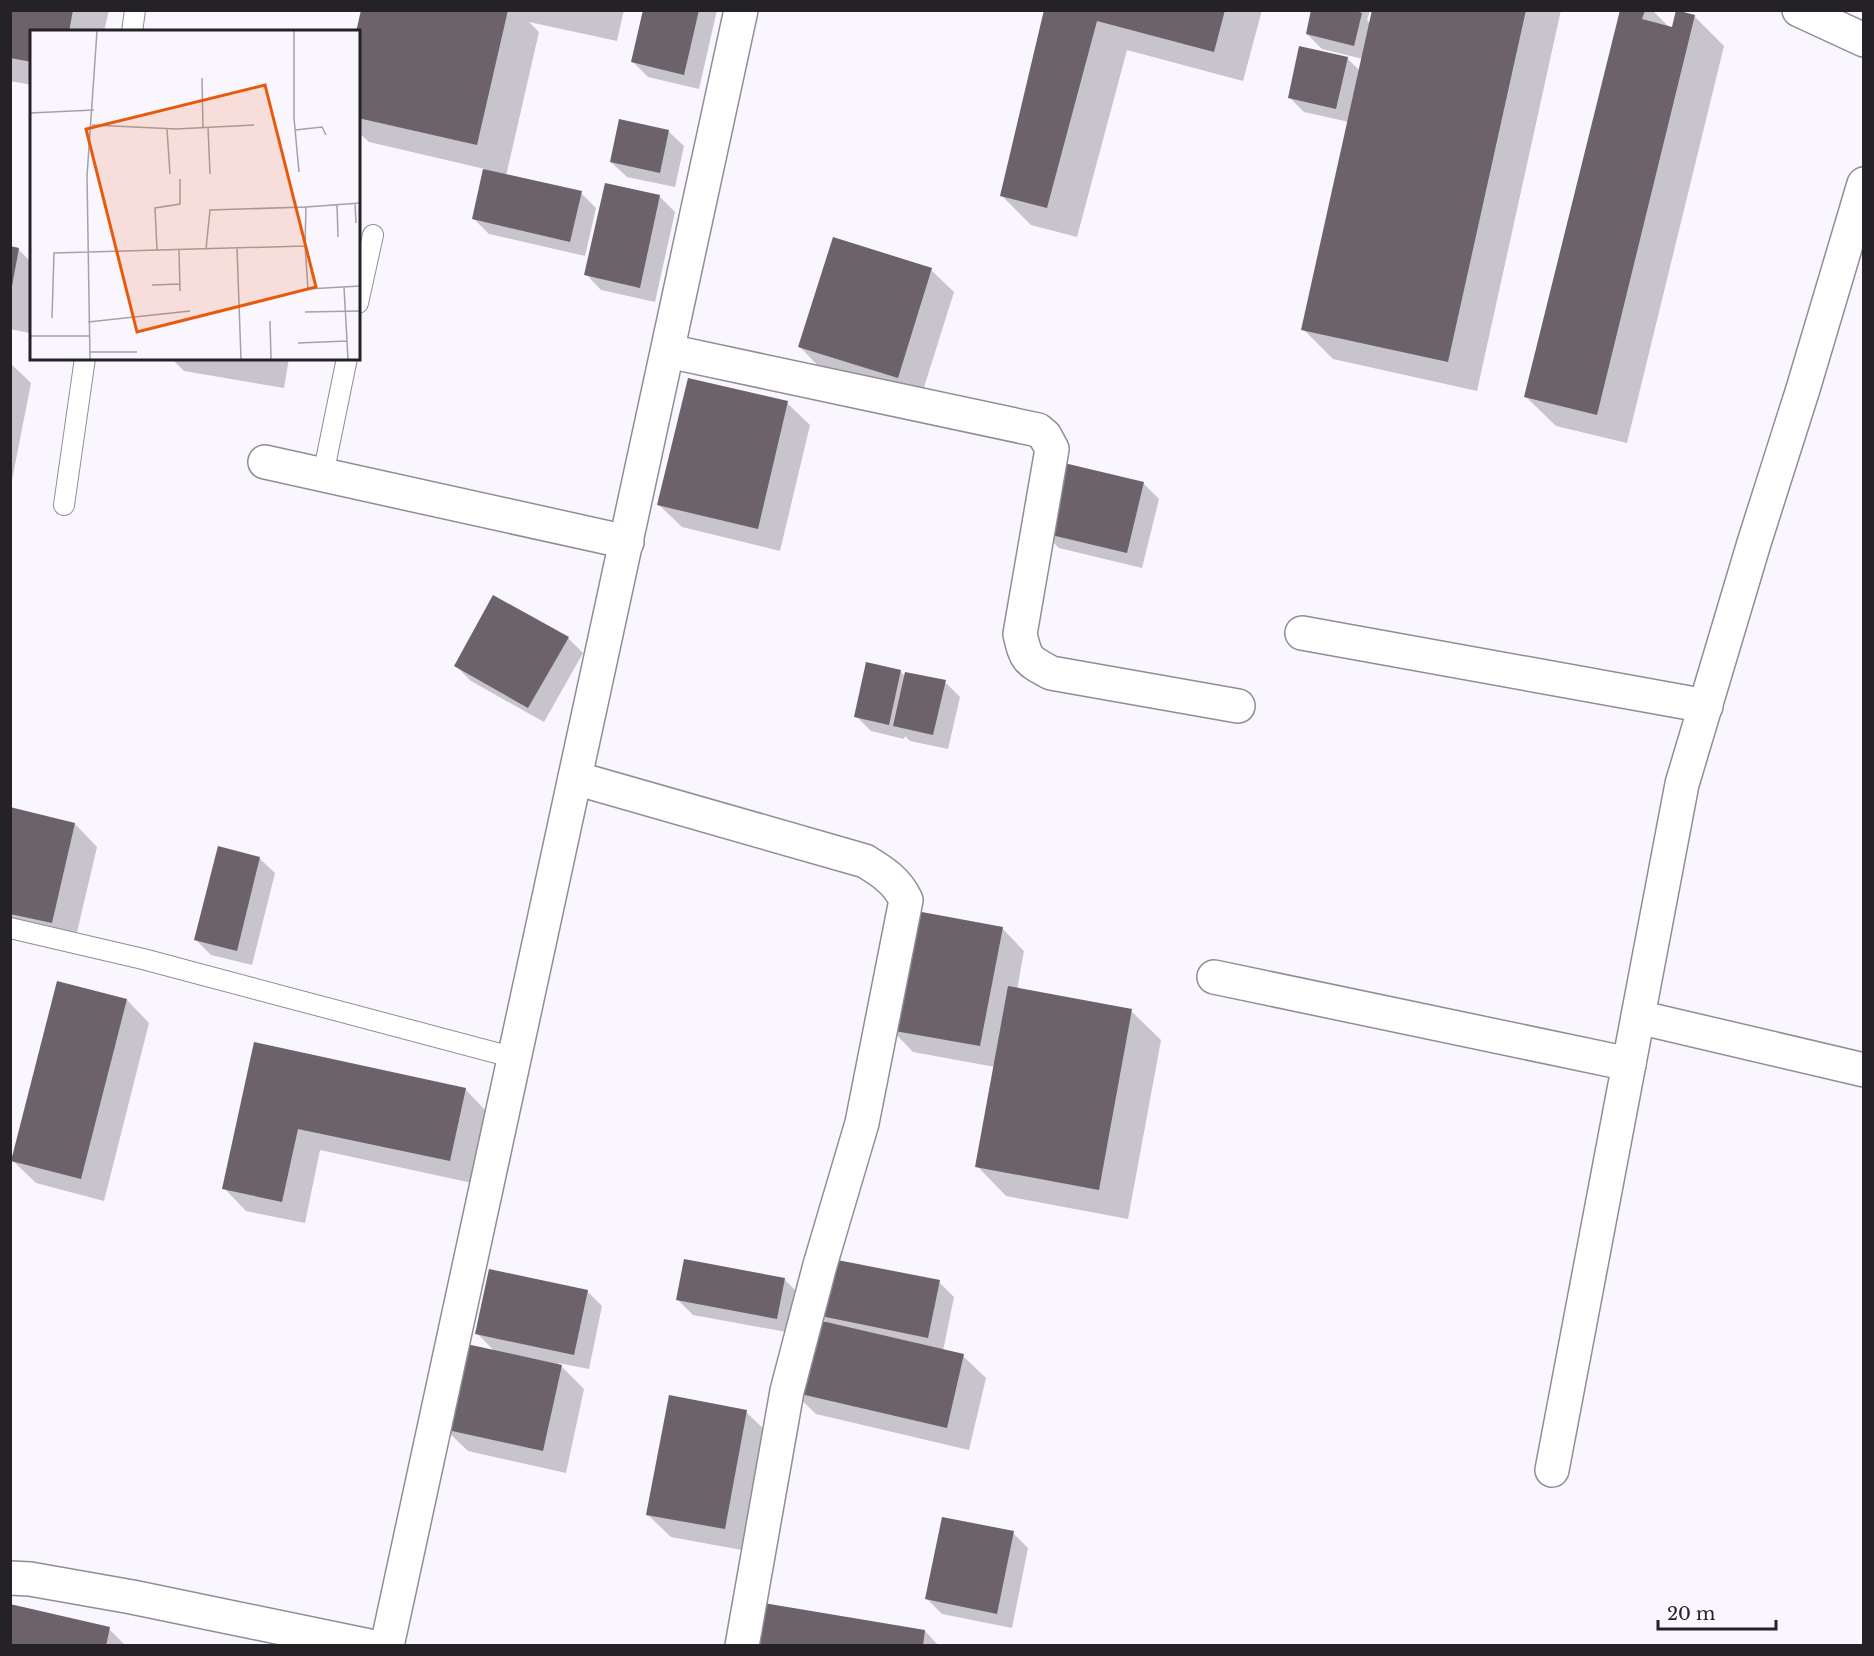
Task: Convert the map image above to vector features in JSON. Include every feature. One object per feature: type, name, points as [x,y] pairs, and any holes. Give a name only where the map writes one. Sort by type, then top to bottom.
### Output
[{"type":"street","points":[[387,1646],[741,10]]},
{"type":"street","points":[[1799,10],[1863,40]]},
{"type":"street","points":[[1552,1470],[1682,784],[1863,184]]},
{"type":"street","points":[[668,351],[1038,430],[1045,436],[1052,449],[1020,634],[1025,655],[1036,665],[1051,673],[1238,706]]},
{"type":"street","points":[[265,462],[627,542]]},
{"type":"street","points":[[1302,633],[1706,706]]},
{"type":"street","points":[[575,778],[865,861],[884,872],[900,888],[906,900],[862,1123],[820,1265],[787,1391],[742,1646]]},
{"type":"street","points":[[1214,977],[1629,1064]]},
{"type":"street","points":[[1638,1017],[1863,1070]]},
{"type":"street","points":[[10,1578],[30,1579],[132,1598],[369,1646]]},
{"type":"lane","points":[[132,30],[135,10]]},
{"type":"lane","points":[[360,294],[373,235]]},
{"type":"lane","points":[[64,505],[85,360]]},
{"type":"lane","points":[[323,476],[347,360]]},
{"type":"lane","points":[[10,928],[143,959],[515,1058]]},
{"type":"building","points":[[10,10],[73,10],[69,30],[30,30],[30,62],[10,58]]},
{"type":"building","points":[[361,10],[508,10],[477,145],[360,118],[360,30],[356,30]]},
{"type":"building","points":[[643,10],[699,10],[684,75],[631,62]]},
{"type":"building","points":[[1044,10],[1225,10],[1214,52],[1097,21],[1047,208],[1000,196]]},
{"type":"building","points":[[1311,10],[1352,10],[1362,13],[1354,46],[1306,34]]},
{"type":"building","points":[[1372,10],[1526,10],[1448,362],[1301,330]]},
{"type":"building","points":[[1620,10],[1645,10],[1642,19],[1672,27],[1676,10],[1695,15],[1597,415],[1524,397]]},
{"type":"building","points":[[1299,46],[1348,57],[1336,109],[1288,98]]},
{"type":"building","points":[[619,119],[669,130],[660,173],[610,162]]},
{"type":"building","points":[[483,169],[582,191],[570,242],[472,219]]},
{"type":"building","points":[[605,183],[660,195],[640,288],[584,275]]},
{"type":"building","points":[[833,237],[932,268],[898,378],[798,347]]},
{"type":"building","points":[[10,246],[19,248],[12,286],[10,286]]},
{"type":"building","points":[[688,378],[788,401],[758,529],[657,505]]},
{"type":"building","points":[[1060,462],[1144,482],[1127,553],[1043,533]]},
{"type":"building","points":[[493,595],[569,637],[528,708],[454,666]]},
{"type":"building","points":[[866,662],[901,670],[889,725],[854,717]]},
{"type":"building","points":[[905,672],[946,680],[933,735],[893,726]]},
{"type":"building","points":[[10,807],[75,823],[52,923],[10,914]]},
{"type":"building","points":[[218,846],[260,857],[237,951],[194,940]]},
{"type":"building","points":[[911,910],[1003,927],[980,1046],[889,1030]]},
{"type":"building","points":[[57,981],[127,999],[81,1179],[11,1161]]},
{"type":"building","points":[[1008,986],[1132,1009],[1099,1190],[975,1167]]},
{"type":"building","points":[[254,1042],[466,1088],[450,1161],[298,1129],[282,1202],[222,1189]]},
{"type":"building","points":[[827,1258],[940,1280],[928,1338],[816,1315]]},
{"type":"building","points":[[684,1259],[785,1278],[777,1319],[676,1300]]},
{"type":"building","points":[[489,1269],[588,1290],[574,1355],[475,1334]]},
{"type":"building","points":[[809,1318],[964,1354],[947,1428],[792,1392]]},
{"type":"building","points":[[462,1343],[562,1365],[543,1451],[443,1429]]},
{"type":"building","points":[[669,1395],[747,1410],[725,1529],[646,1515]]},
{"type":"building","points":[[942,1517],[1014,1531],[997,1614],[925,1599]]},
{"type":"building","points":[[758,1602],[925,1630],[923,1646],[750,1646]]},
{"type":"building","points":[[10,1604],[110,1627],[106,1646],[10,1646]]}]
